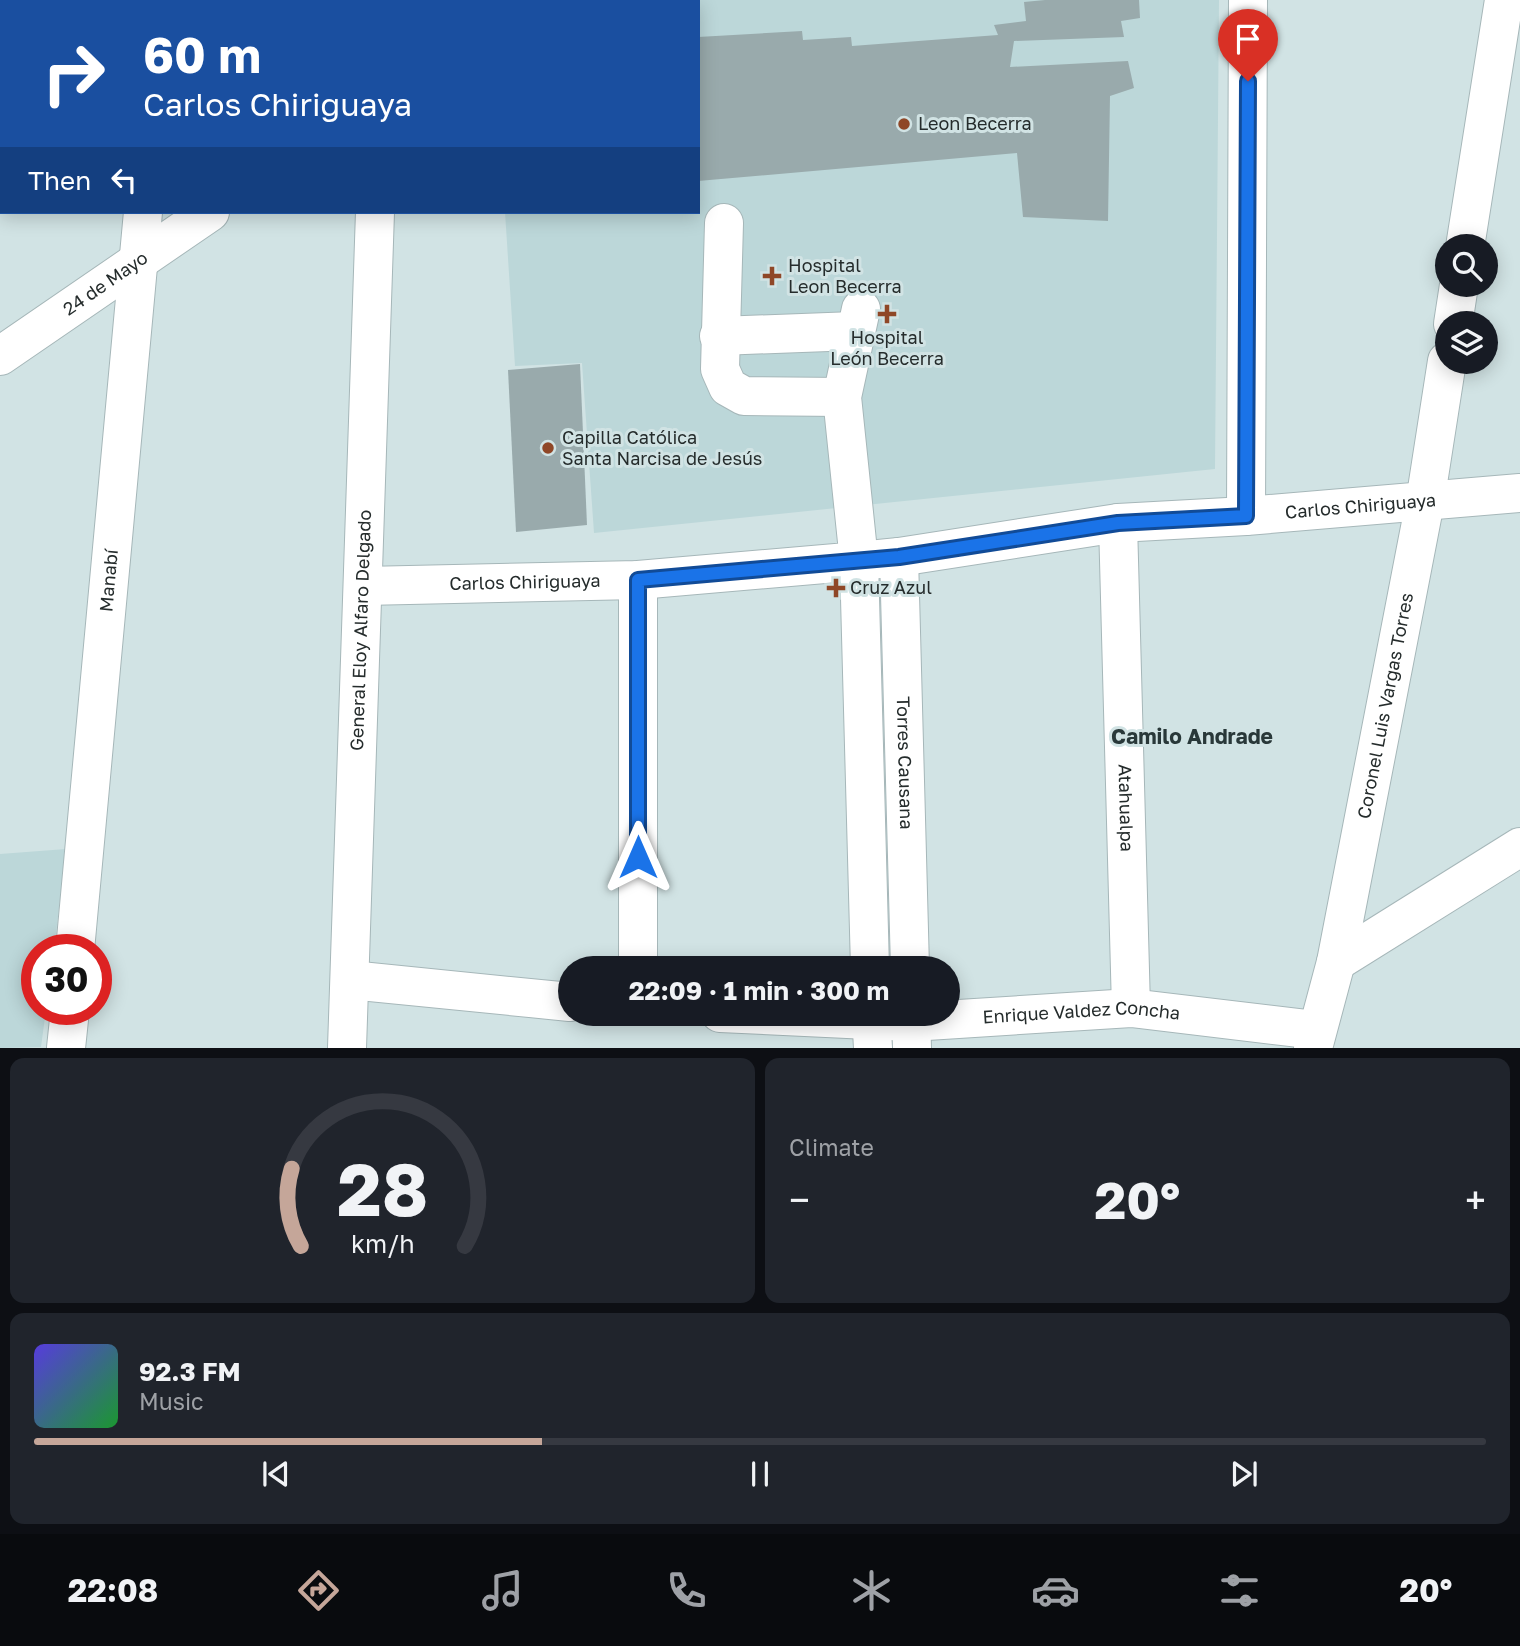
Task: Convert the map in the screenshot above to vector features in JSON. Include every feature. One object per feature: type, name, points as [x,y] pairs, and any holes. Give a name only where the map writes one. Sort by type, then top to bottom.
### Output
[{"type":"street","points":[[1246,516],[1248,0]]},
{"type":"street","points":[[1467,234],[1504,0]]},
{"type":"street","name":"Manabí","points":[[77,934],[143,214]]},
{"type":"street","name":"24 de Mayo","points":[[0,356],[207,214]]},
{"type":"street","name":"General Eloy Alfaro Delgado","points":[[347,1048],[375,214]]},
{"type":"street","points":[[724,223],[720,369],[729,387],[744,396],[842,397]]},
{"type":"street","points":[[719,336],[858,320],[842,397],[859,561],[870,956]]},
{"type":"street","name":"Coronel Luis Vargas Torres","points":[[1315,1039],[1336,962],[1425,502],[1445,374]]},
{"type":"street","name":"Carlos Chiriguaya","points":[[364,586],[638,580],[899,557],[1118,523],[1246,516],[1520,493]]},
{"type":"street","name":"Atahualpa","points":[[1118,523],[1131,1008]]},
{"type":"street","name":"Torres Causana","points":[[899,557],[910,956]]},
{"type":"street","points":[[638,580],[638,956]]},
{"type":"street","points":[[1336,962],[1520,847]]},
{"type":"street","points":[[349,980],[558,1001]]},
{"type":"street","name":"Enrique Valdez Concha","points":[[872,1027],[912,1028],[1131,1008],[1315,1039]]},
{"type":"street","points":[[66,1048],[68,1025]]},
{"type":"shaded area","points":[[700,0],[1219,0],[1215,469],[594,533],[582,363],[515,366],[505,214],[700,214]]},
{"type":"shaded area","points":[[66,849],[56,934],[21,934],[21,1025],[44,1025],[41,1047],[0,1048],[0,854]]},
{"type":"building","name":"Leon Becerra","points":[[1139,0],[1140,18],[1121,21],[1124,37],[1014,41],[1010,67],[1128,61],[1134,88],[1110,96],[1108,221],[1023,217],[1017,153],[700,181],[700,37],[802,31],[803,40],[851,37],[852,46],[998,35],[994,25],[1026,21],[1024,2]]},
{"type":"building","name":"Capilla Católica Santa Narcisa de Jesús","points":[[580,364],[587,525],[516,532],[508,370]]},
{"type":"place","name":"Leon Becerra","points":[[904,124]]},
{"type":"place","name":"Hospital Leon Becerra","points":[[772,276]]},
{"type":"place","name":"Hospital León Becerra","points":[[887,314]]},
{"type":"place","name":"Capilla Católica Santa Narcisa de Jesús","points":[[548,448]]},
{"type":"place","name":"Cruz Azul","points":[[836,588]]},
{"type":"district","name":"Camilo Andrade","points":[[1192,737]]},
{"type":"route","points":[[638,857],[638,580],[899,557],[1118,523],[1246,516],[1248,81]]}]
